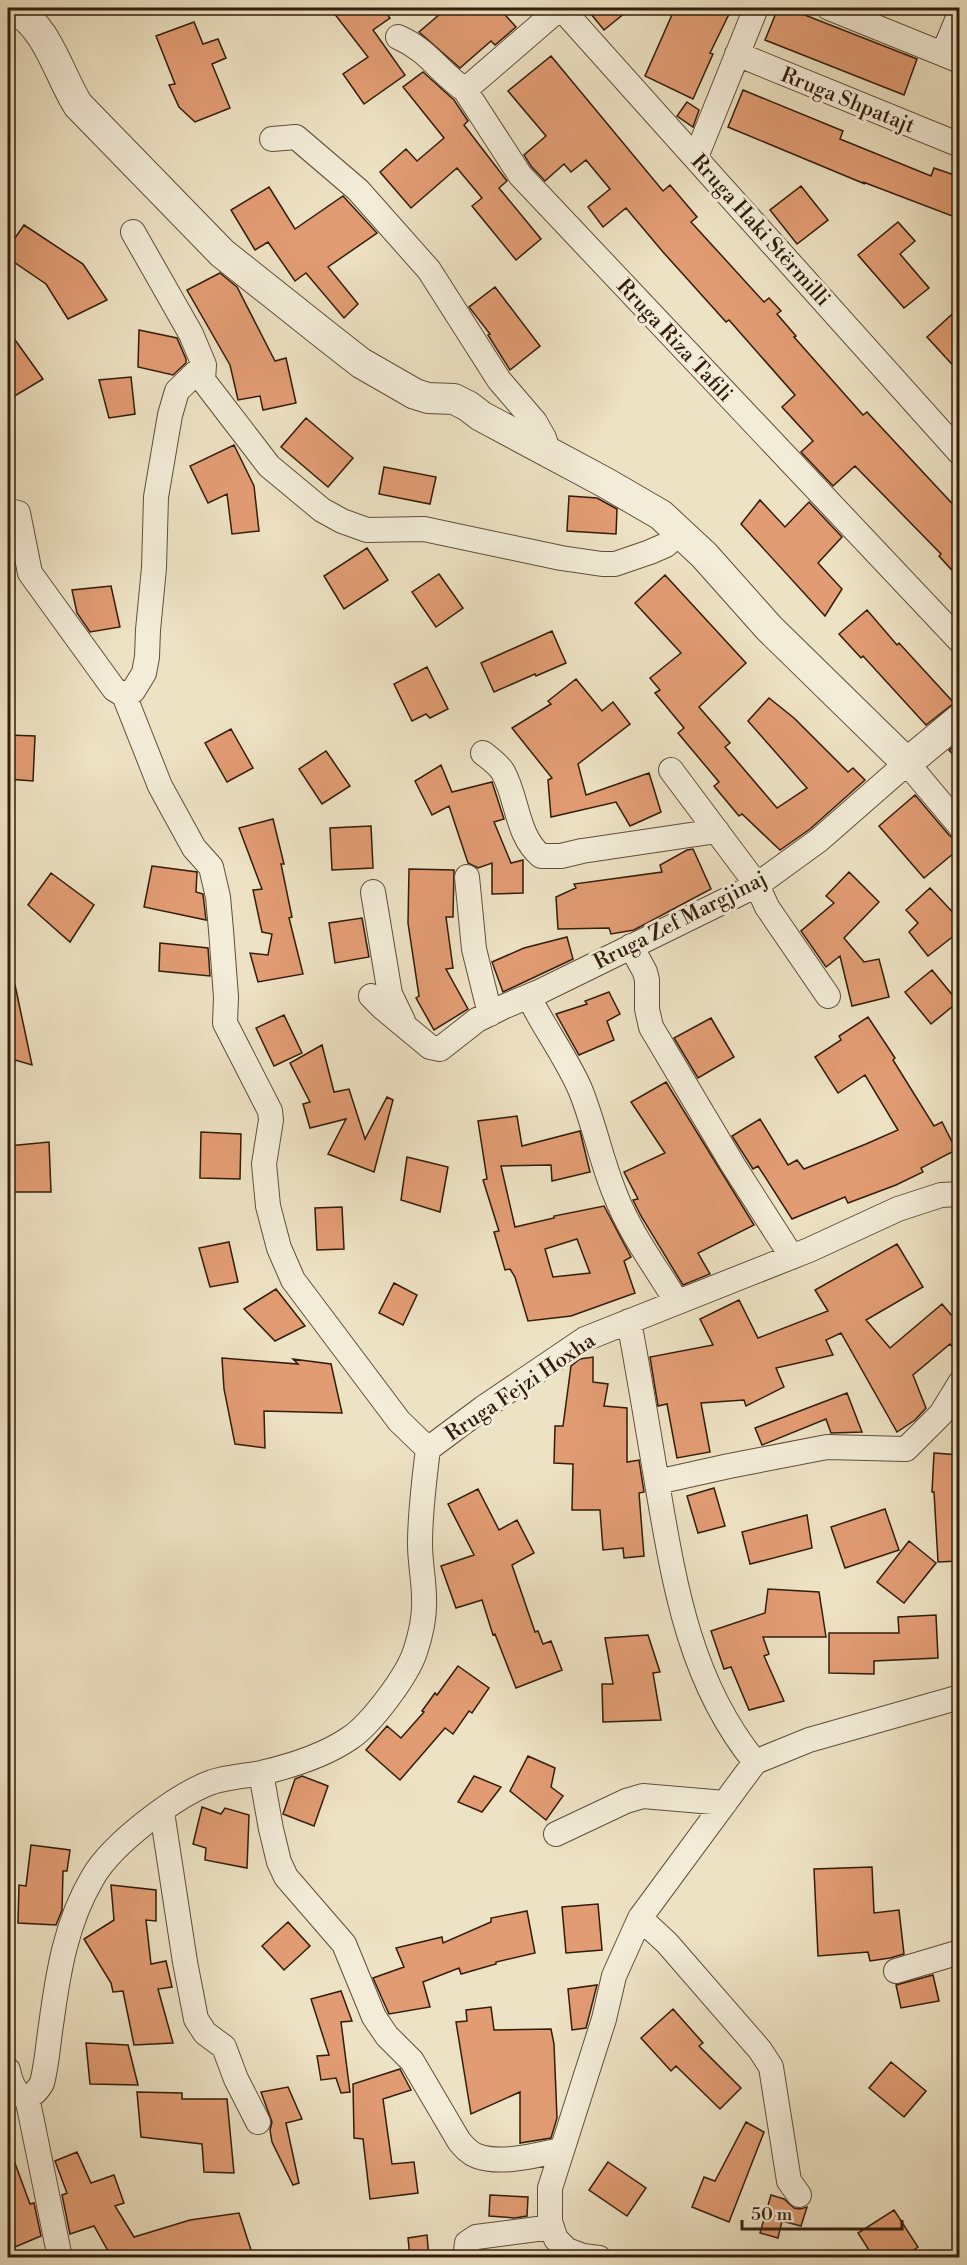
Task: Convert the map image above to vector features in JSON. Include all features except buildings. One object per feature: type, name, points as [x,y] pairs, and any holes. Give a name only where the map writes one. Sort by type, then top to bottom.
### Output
[{"type":"street","points":[[13,8],[31,20],[53,56],[66,86],[78,105],[222,253],[337,345],[394,383],[428,398],[454,399],[661,515],[704,555],[769,628],[907,763],[960,826]]},
{"type":"street","points":[[465,90],[561,8]]},
{"type":"street","name":"Rruga Haki Stërmilli","points":[[561,8],[960,453]]},
{"type":"street","points":[[696,157],[756,8]]},
{"type":"street","points":[[829,8],[951,58],[960,13]]},
{"type":"street","name":"Rruga Riza Tafili","points":[[398,37],[415,44],[465,90],[520,175],[960,641]]},
{"type":"street","name":"Rruga Shpatajt","points":[[737,54],[960,145]]},
{"type":"street","points":[[272,139],[296,136],[358,190],[409,246],[429,270],[499,380],[535,422],[548,451]]},
{"type":"street","points":[[133,232],[191,334],[204,365],[203,380],[268,466],[322,510],[342,521],[367,530],[424,530],[602,564],[615,564],[650,552],[666,545],[680,532]]},
{"type":"street","points":[[123,695],[133,691],[144,673],[147,657],[154,568],[156,496],[170,415],[177,391],[204,365]]},
{"type":"street","points":[[8,513],[10,511],[18,513],[30,573],[114,689],[123,695],[160,786],[194,848],[211,867],[218,897],[222,939],[226,997],[225,1023],[270,1111],[271,1120],[264,1164],[268,1206],[279,1248],[292,1280],[399,1420],[428,1449]]},
{"type":"street","name":"Rruga Zef Margjinaj","points":[[407,1028],[430,1047],[440,1050],[477,1020],[529,997],[757,885],[819,840],[960,719]]},
{"type":"street","points":[[483,753],[502,771],[525,835],[534,851],[541,856],[561,856],[717,831]]},
{"type":"street","points":[[671,770],[757,885],[767,907],[828,996]]},
{"type":"street","points":[[467,877],[474,949],[489,1014]]},
{"type":"street","points":[[373,892],[390,994],[407,1028]]},
{"type":"street","points":[[631,946],[647,980],[647,1009],[651,1027],[733,1165],[792,1257]]},
{"type":"street","points":[[371,996],[407,1028]]},
{"type":"street","points":[[529,997],[543,1026],[567,1062],[579,1087],[590,1114],[605,1168],[627,1222],[652,1266],[677,1302]]},
{"type":"street","name":"Rruga Fejzi Hoxha","points":[[27,2097],[33,2094],[42,2083],[57,1978],[69,1929],[93,1876],[117,1847],[189,1791],[215,1781],[261,1773],[294,1764],[351,1737],[397,1685],[415,1653],[424,1599],[420,1570],[420,1534],[421,1501],[428,1449],[483,1408],[585,1339],[792,1257],[898,1209],[941,1195],[960,1194]]},
{"type":"street","points":[[629,1321],[671,1567],[694,1654],[714,1700],[730,1728],[755,1762]]},
{"type":"street","points":[[657,1482],[827,1447],[906,1449],[941,1414],[960,1383]]},
{"type":"street","points":[[598,2258],[583,2256],[567,2250],[556,2240],[550,2222],[550,2188],[604,2019],[614,1976],[640,1918],[755,1762],[809,1740],[960,1697]]},
{"type":"street","points":[[261,1773],[271,1829],[279,1862],[286,1877],[345,1944],[374,2018],[387,2036],[412,2061],[459,2141],[468,2151],[477,2156],[501,2159],[561,2150]]},
{"type":"street","points":[[556,1834],[626,1801],[643,1796],[725,1803]]},
{"type":"street","points":[[162,1812],[196,2019],[205,2032],[224,2047],[236,2079],[258,2122]]},
{"type":"street","points":[[640,1918],[675,1952],[760,2049],[771,2067],[789,2181],[800,2195]]},
{"type":"street","points":[[896,1971],[960,1952]]},
{"type":"street","points":[[8,2070],[14,2090],[27,2097],[60,2258]]},
{"type":"street","points":[[465,2258],[467,2243],[476,2236],[552,2227]]}]
